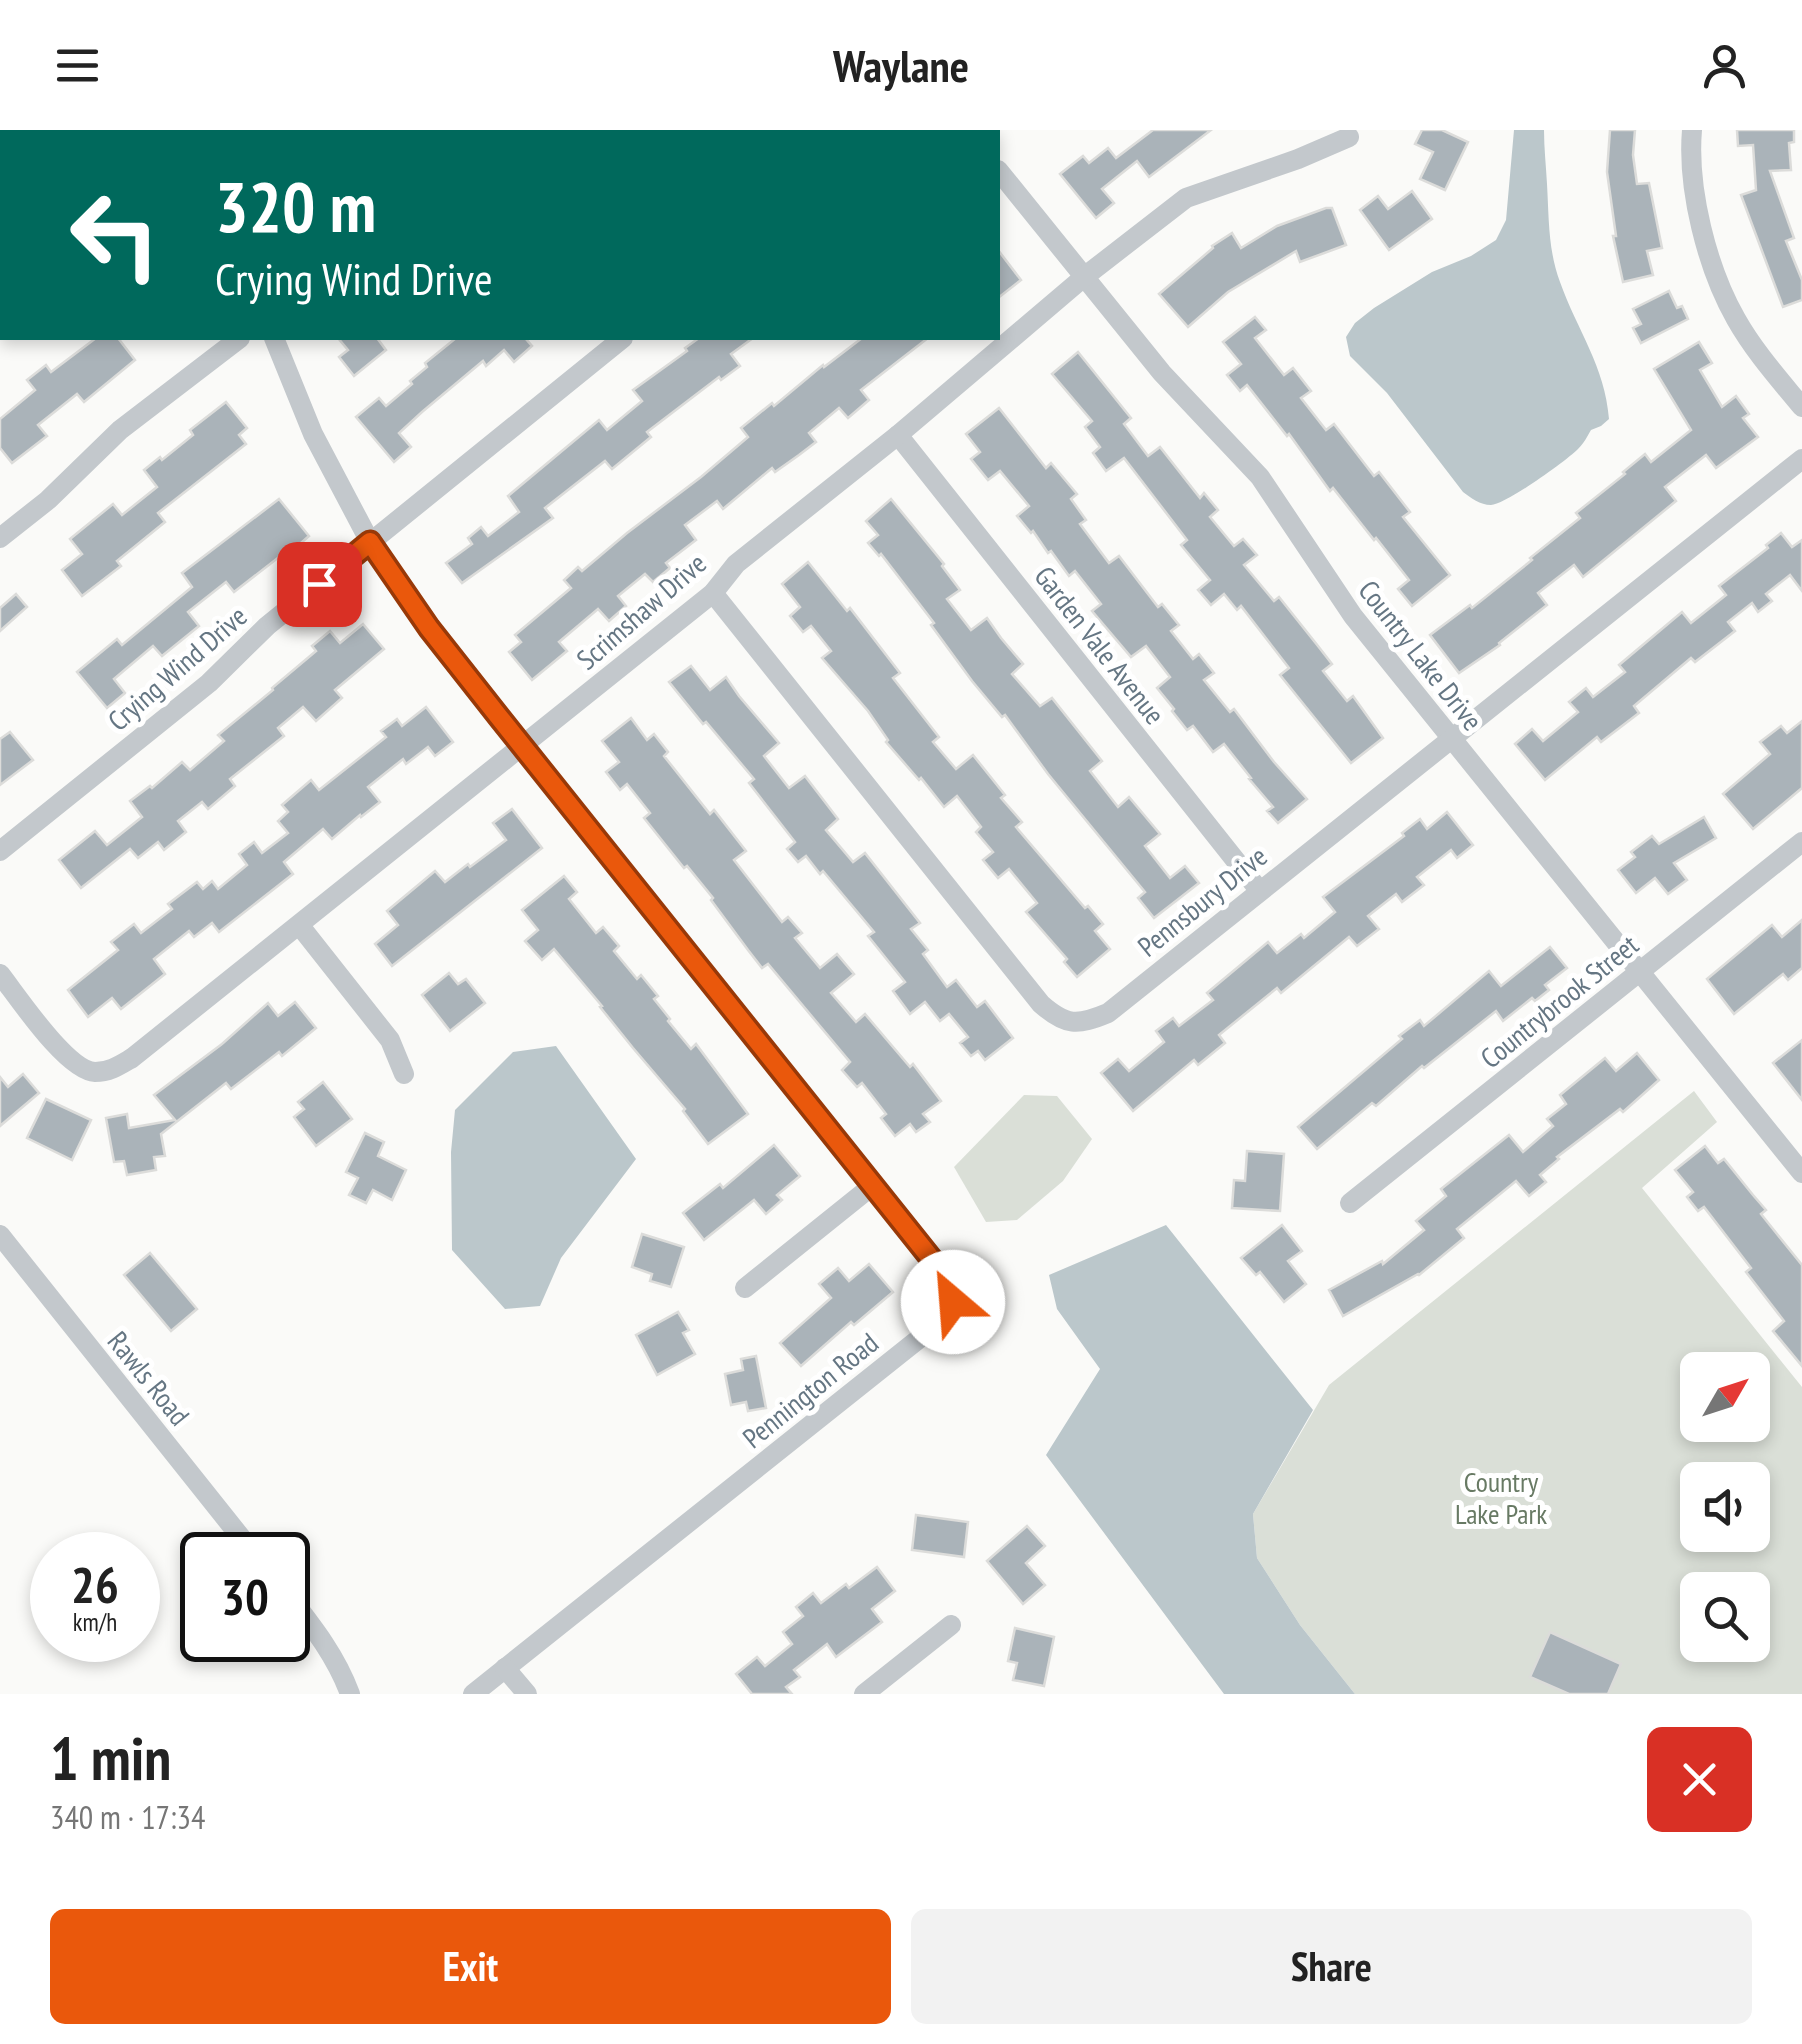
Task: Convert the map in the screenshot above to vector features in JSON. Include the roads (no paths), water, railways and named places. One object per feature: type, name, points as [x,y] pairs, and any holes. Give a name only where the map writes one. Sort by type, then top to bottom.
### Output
[{"type":"street","points":[[1692,130],[1700,220],[1716,276],[1735,318],[1802,407]]},
{"type":"street","name":"Scrimshaw Drive","points":[[0,974],[73,1063],[90,1072],[111,1070],[132,1058],[713,593],[736,564],[898,435],[1084,277],[1186,198],[1349,137]]},
{"type":"street","name":"Country Lake Drive","points":[[1000,172],[1162,374],[1260,477],[1354,616],[1798,1162]]},
{"type":"street","points":[[0,538],[48,500],[120,430],[237,340]]},
{"type":"street","name":"Pennington Road","points":[[275,340],[314,434],[370,542],[429,628],[949,1281],[953,1302],[940,1322],[473,1694]]},
{"type":"street","name":"Crying Wind Drive","points":[[0,851],[209,683],[267,626],[621,340]]},
{"type":"street","name":"Garden Vale Avenue","points":[[898,435],[1260,890]]},
{"type":"street","name":"Pennsbury Drive","points":[[713,593],[1041,1004],[1066,1022],[1088,1022],[1108,1013],[1802,459]]},
{"type":"street","name":"Countrybrook Street","points":[[1350,1203],[1802,842]]},
{"type":"street","points":[[300,926],[390,1040],[404,1074]]},
{"type":"street","points":[[744,1288],[872,1186]]},
{"type":"street","name":"Rawls Road","points":[[0,1236],[237,1532]]},
{"type":"street","points":[[310,1624],[343,1674],[350,1694]]},
{"type":"street","points":[[864,1694],[951,1625]]},
{"type":"street","points":[[505,1668],[526,1694]]},
{"type":"park label","name":"Country Lake Park","points":[[1501,1497]]}]
